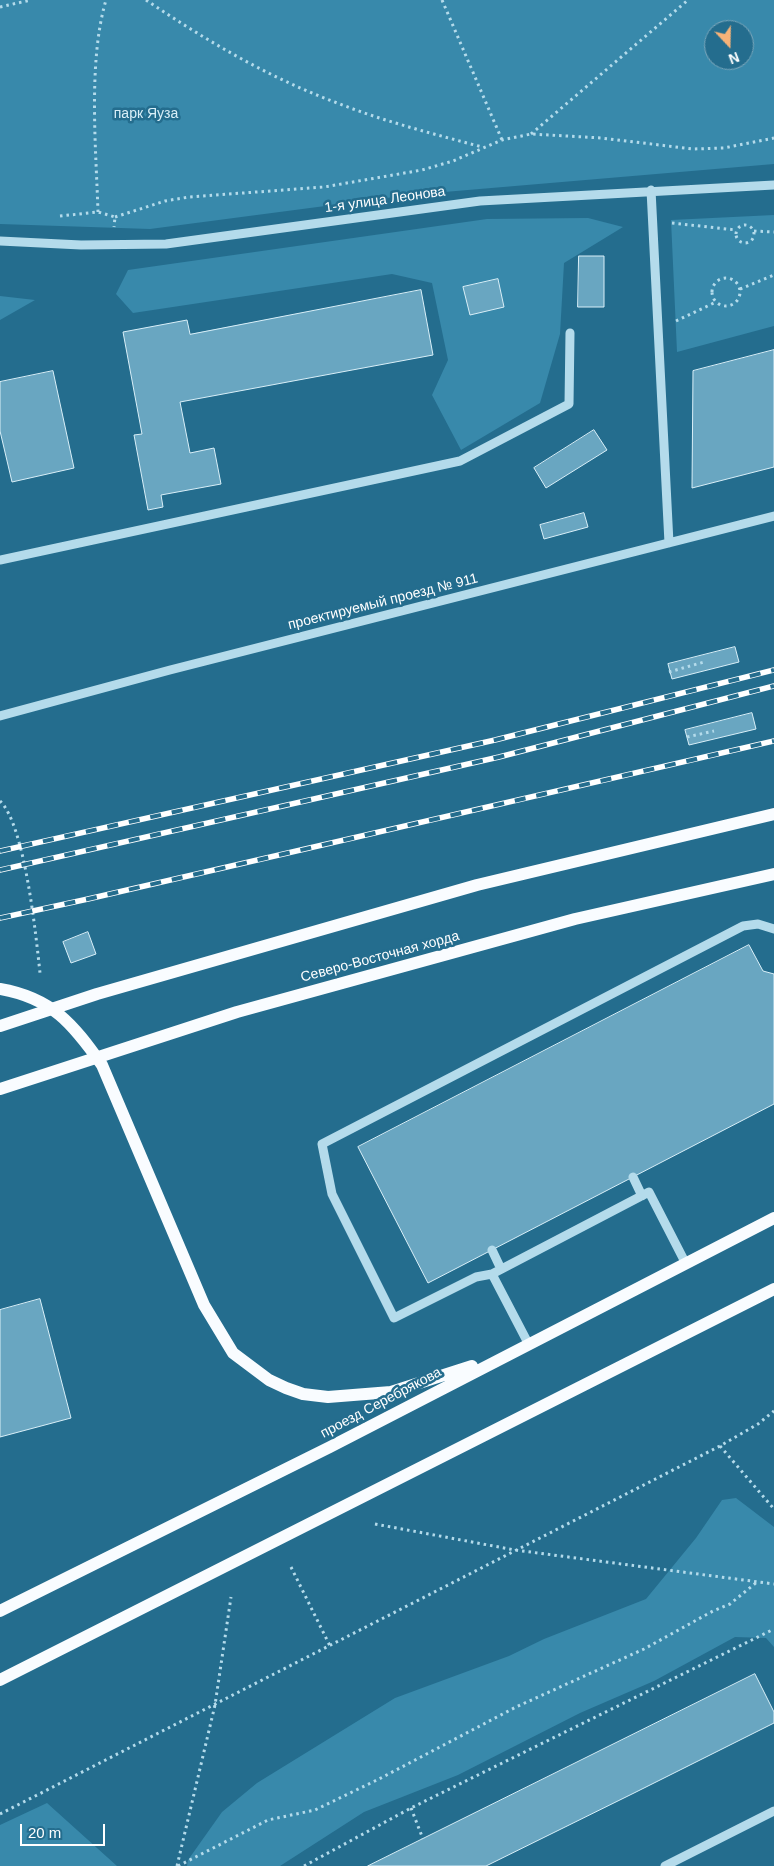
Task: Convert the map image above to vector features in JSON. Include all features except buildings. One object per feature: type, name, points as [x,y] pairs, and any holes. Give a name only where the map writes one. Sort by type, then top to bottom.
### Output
[{"type":"main road","points":[[0,1026],[97,994],[477,885],[774,814]]},
{"type":"main road","name":"Северо-Восточная хорда","points":[[0,1089],[246,1010],[575,919],[774,874]]},
{"type":"main road","points":[[0,989],[25,993],[57,1012],[79,1032],[102,1065],[204,1305],[233,1352],[269,1380],[303,1394],[328,1396],[392,1392],[506,1355]]},
{"type":"main road","name":"проезд Серебрякова","points":[[0,1611],[330,1447],[685,1262],[774,1218]]},
{"type":"main road","points":[[0,1680],[774,1289]]},
{"type":"street","name":"1-я улица Леонова","points":[[0,241],[114,246],[181,243],[480,201],[651,190],[774,185]]},
{"type":"street","points":[[651,190],[670,542]]},
{"type":"street","points":[[0,560],[460,461],[569,404],[570,333]]},
{"type":"street","name":"проектируемый проезд № 911","points":[[0,716],[170,670],[774,516]]},
{"type":"street","points":[[685,1262],[649,1192],[492,1274],[476,1278],[394,1318],[332,1194],[322,1144],[743,926],[758,924],[774,929]]},
{"type":"street","points":[[633,1177],[642,1196]]},
{"type":"street","points":[[492,1250],[501,1269]]},
{"type":"street","points":[[492,1274],[528,1343]]},
{"type":"street","points":[[665,1866],[774,1811]]},
{"type":"path","points":[[0,7],[31,0]]},
{"type":"path","points":[[98,212],[95,116],[98,51],[102,14],[106,0]]},
{"type":"path","points":[[146,0],[240,58],[308,91],[407,127],[482,147]]},
{"type":"path","points":[[442,0],[502,140]]},
{"type":"path","points":[[531,134],[688,0]]},
{"type":"path","points":[[115,217],[165,201],[189,197],[305,189],[390,176],[453,161],[502,140],[531,134],[600,138],[694,149],[724,148],[774,138]]},
{"type":"path","points":[[669,222],[736,230]]},
{"type":"path","points":[[754,231],[754,237],[744,243],[739,241],[736,236],[736,230],[739,226],[745,224],[754,231],[774,232]]},
{"type":"path","points":[[740,289],[774,275]]},
{"type":"path","points":[[730,279],[737,283],[740,289],[740,296],[730,306],[722,306],[716,302],[713,296],[717,282],[730,279]]},
{"type":"path","points":[[672,322],[716,302]]},
{"type":"path","points":[[669,672],[704,662]]},
{"type":"path","points":[[687,738],[714,731]]},
{"type":"path","points":[[0,801],[15,825],[34,916],[40,973]]},
{"type":"path","points":[[0,1814],[720,1446],[758,1424],[774,1411]]},
{"type":"path","points":[[720,1446],[774,1509]]},
{"type":"path","points":[[375,1524],[515,1550],[774,1584]]},
{"type":"path","points":[[291,1567],[330,1646]]},
{"type":"path","points":[[178,1866],[268,1820],[314,1810],[380,1780],[516,1707],[644,1649],[713,1611],[730,1604],[757,1582]]},
{"type":"path","points":[[178,1866],[215,1704],[231,1598]]},
{"type":"path","points":[[304,1866],[411,1808],[773,1630],[774,1625]]},
{"type":"path","points":[[411,1808],[423,1839]]},
{"type":"green space","name":"парк Яуза","points":[[0,0],[774,0],[774,164],[409,195],[150,229],[0,224]]},
{"type":"green space","points":[[774,215],[774,326],[677,352],[671,220]]},
{"type":"green space","points":[[588,218],[623,227],[564,263],[560,334],[540,403],[461,450],[432,395],[448,360],[432,283],[392,274],[133,313],[116,294],[128,270],[487,219]]},
{"type":"green space","points":[[0,296],[35,300],[0,320]]},
{"type":"green space","points":[[736,1498],[774,1527],[774,1647],[766,1638],[735,1637],[654,1681],[580,1713],[458,1775],[364,1812],[280,1866],[187,1866],[188,1860],[222,1812],[257,1783],[395,1698],[509,1656],[544,1639],[646,1599],[696,1538],[722,1500]]},
{"type":"green space","points":[[47,1803],[117,1866],[0,1866],[0,1825]]},
{"type":"railway","points":[[0,851],[495,740],[774,670]]},
{"type":"railway","points":[[0,870],[499,757],[774,686]]},
{"type":"railway","points":[[0,918],[774,741]]}]
